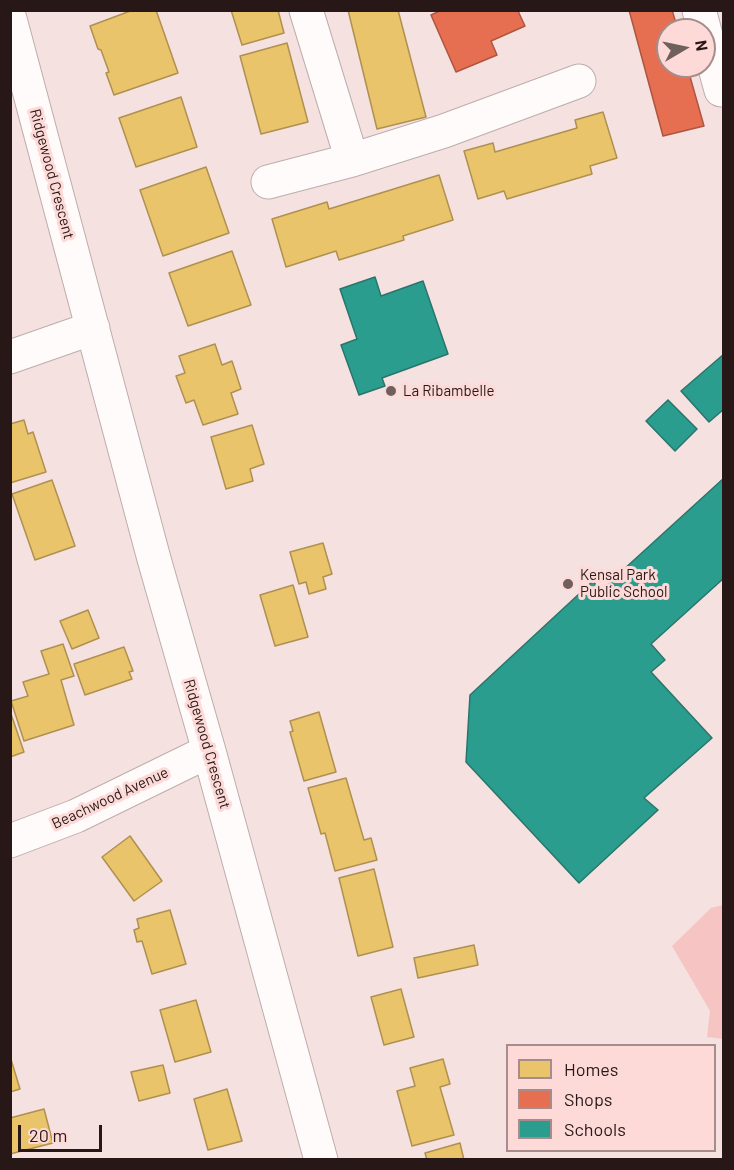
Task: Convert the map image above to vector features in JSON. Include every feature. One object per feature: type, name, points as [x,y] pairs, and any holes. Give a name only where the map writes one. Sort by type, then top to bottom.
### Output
[{"type":"street","points":[[306,10],[352,160]]},
{"type":"street","points":[[699,10],[721,90]]},
{"type":"street","name":"Ridgewood Crescent","points":[[10,19],[154,559],[321,1160]]},
{"type":"street","points":[[268,182],[352,160],[444,131],[579,81]]},
{"type":"street","points":[[10,357],[93,328]]},
{"type":"street","name":"Beachwood Avenue","points":[[10,841],[76,816],[209,751]]},
{"type":"shaded area","points":[[724,905],[723,1039],[707,1037],[710,1011],[672,946],[711,908]]},
{"type":"building: Homes","points":[[133,10],[156,10],[178,73],[114,95],[106,73],[109,72],[90,26]]},
{"type":"building: Homes","points":[[231,10],[278,10],[284,33],[242,45]]},
{"type":"building: Homes","points":[[348,10],[398,10],[426,117],[377,129]]},
{"type":"building: Homes","points":[[287,43],[308,122],[261,134],[240,56]]},
{"type":"building: Homes","points":[[181,97],[197,147],[136,167],[119,118]]},
{"type":"building: Homes","points":[[603,112],[617,158],[590,166],[592,174],[507,199],[504,191],[478,199],[464,151],[493,143],[495,152],[577,128],[575,120]]},
{"type":"building: Homes","points":[[206,167],[229,233],[163,256],[140,190]]},
{"type":"building: Homes","points":[[439,175],[453,220],[403,236],[404,240],[339,260],[336,251],[286,267],[272,219],[327,202],[329,209]]},
{"type":"building: Homes","points":[[232,251],[251,305],[188,326],[169,273]]},
{"type":"building: Homes","points":[[215,344],[222,365],[232,361],[241,389],[231,393],[238,414],[203,425],[194,400],[186,403],[176,376],[185,373],[179,356]]},
{"type":"building: Homes","points":[[24,420],[28,434],[33,432],[46,472],[10,483],[10,424]]},
{"type":"building: Homes","points":[[252,425],[264,464],[250,469],[253,481],[226,489],[211,437]]},
{"type":"building: Homes","points":[[52,480],[75,546],[35,560],[12,494]]},
{"type":"building: Homes","points":[[323,543],[332,574],[323,577],[326,589],[309,594],[306,582],[299,584],[290,552]]},
{"type":"building: Homes","points":[[293,585],[308,637],[275,646],[260,595]]},
{"type":"building: Homes","points":[[88,610],[99,638],[72,649],[60,621]]},
{"type":"building: Homes","points":[[63,644],[74,676],[61,680],[74,725],[24,741],[11,701],[28,696],[23,682],[49,674],[41,651]]},
{"type":"building: Homes","points":[[124,647],[133,671],[129,672],[132,679],[85,695],[74,664]]},
{"type":"building: Homes","points":[[10,711],[24,752],[10,757]]},
{"type":"building: Homes","points":[[319,712],[336,772],[304,781],[290,732],[293,731],[290,721]]},
{"type":"building: Homes","points":[[346,778],[364,840],[371,838],[377,860],[335,871],[325,833],[321,834],[308,788]]},
{"type":"building: Homes","points":[[130,836],[162,881],[134,901],[102,857]]},
{"type":"building: Homes","points":[[374,869],[393,947],[358,956],[339,878]]},
{"type":"building: Homes","points":[[170,910],[186,964],[152,974],[142,941],[137,942],[134,930],[139,928],[137,919]]},
{"type":"building: Homes","points":[[474,945],[478,965],[418,978],[414,958]]},
{"type":"building: Homes","points":[[401,989],[414,1037],[384,1045],[371,997]]},
{"type":"building: Homes","points":[[196,1000],[211,1052],[175,1062],[160,1010]]},
{"type":"building: Homes","points":[[10,1056],[20,1089],[10,1092]]},
{"type":"building: Homes","points":[[443,1059],[450,1084],[440,1087],[454,1135],[412,1146],[397,1091],[415,1086],[410,1068]]},
{"type":"building: Homes","points":[[163,1065],[170,1093],[139,1101],[131,1072]]},
{"type":"building: Homes","points":[[227,1089],[242,1141],[208,1150],[194,1099]]},
{"type":"building: Homes","points":[[44,1109],[53,1143],[10,1154],[10,1118]]},
{"type":"building: Homes","points":[[460,1143],[464,1160],[427,1160],[425,1153]]},
{"type":"building: Shops","points":[[442,10],[520,10],[518,11],[525,26],[491,41],[497,55],[456,72],[431,15]]},
{"type":"building: Shops","points":[[629,10],[672,10],[674,18],[656,18],[656,78],[690,78],[704,126],[663,136]]},
{"type":"building: Schools","points":[[375,277],[381,296],[423,281],[448,354],[382,378],[385,386],[359,395],[341,345],[357,339],[340,289]]},
{"type":"building: Schools","points":[[724,354],[724,409],[709,422],[681,391]]},
{"type":"building: Schools","points":[[668,400],[697,429],[675,451],[646,421]]},
{"type":"building: Schools","points":[[724,478],[724,578],[651,644],[665,660],[651,672],[712,738],[644,798],[658,810],[579,883],[466,762],[470,695],[593,581],[600,591]]},
{"type":"place","name":"La Ribambelle","points":[[391,391]]},
{"type":"place","name":"Kensal Park Public School","points":[[568,584]]}]
